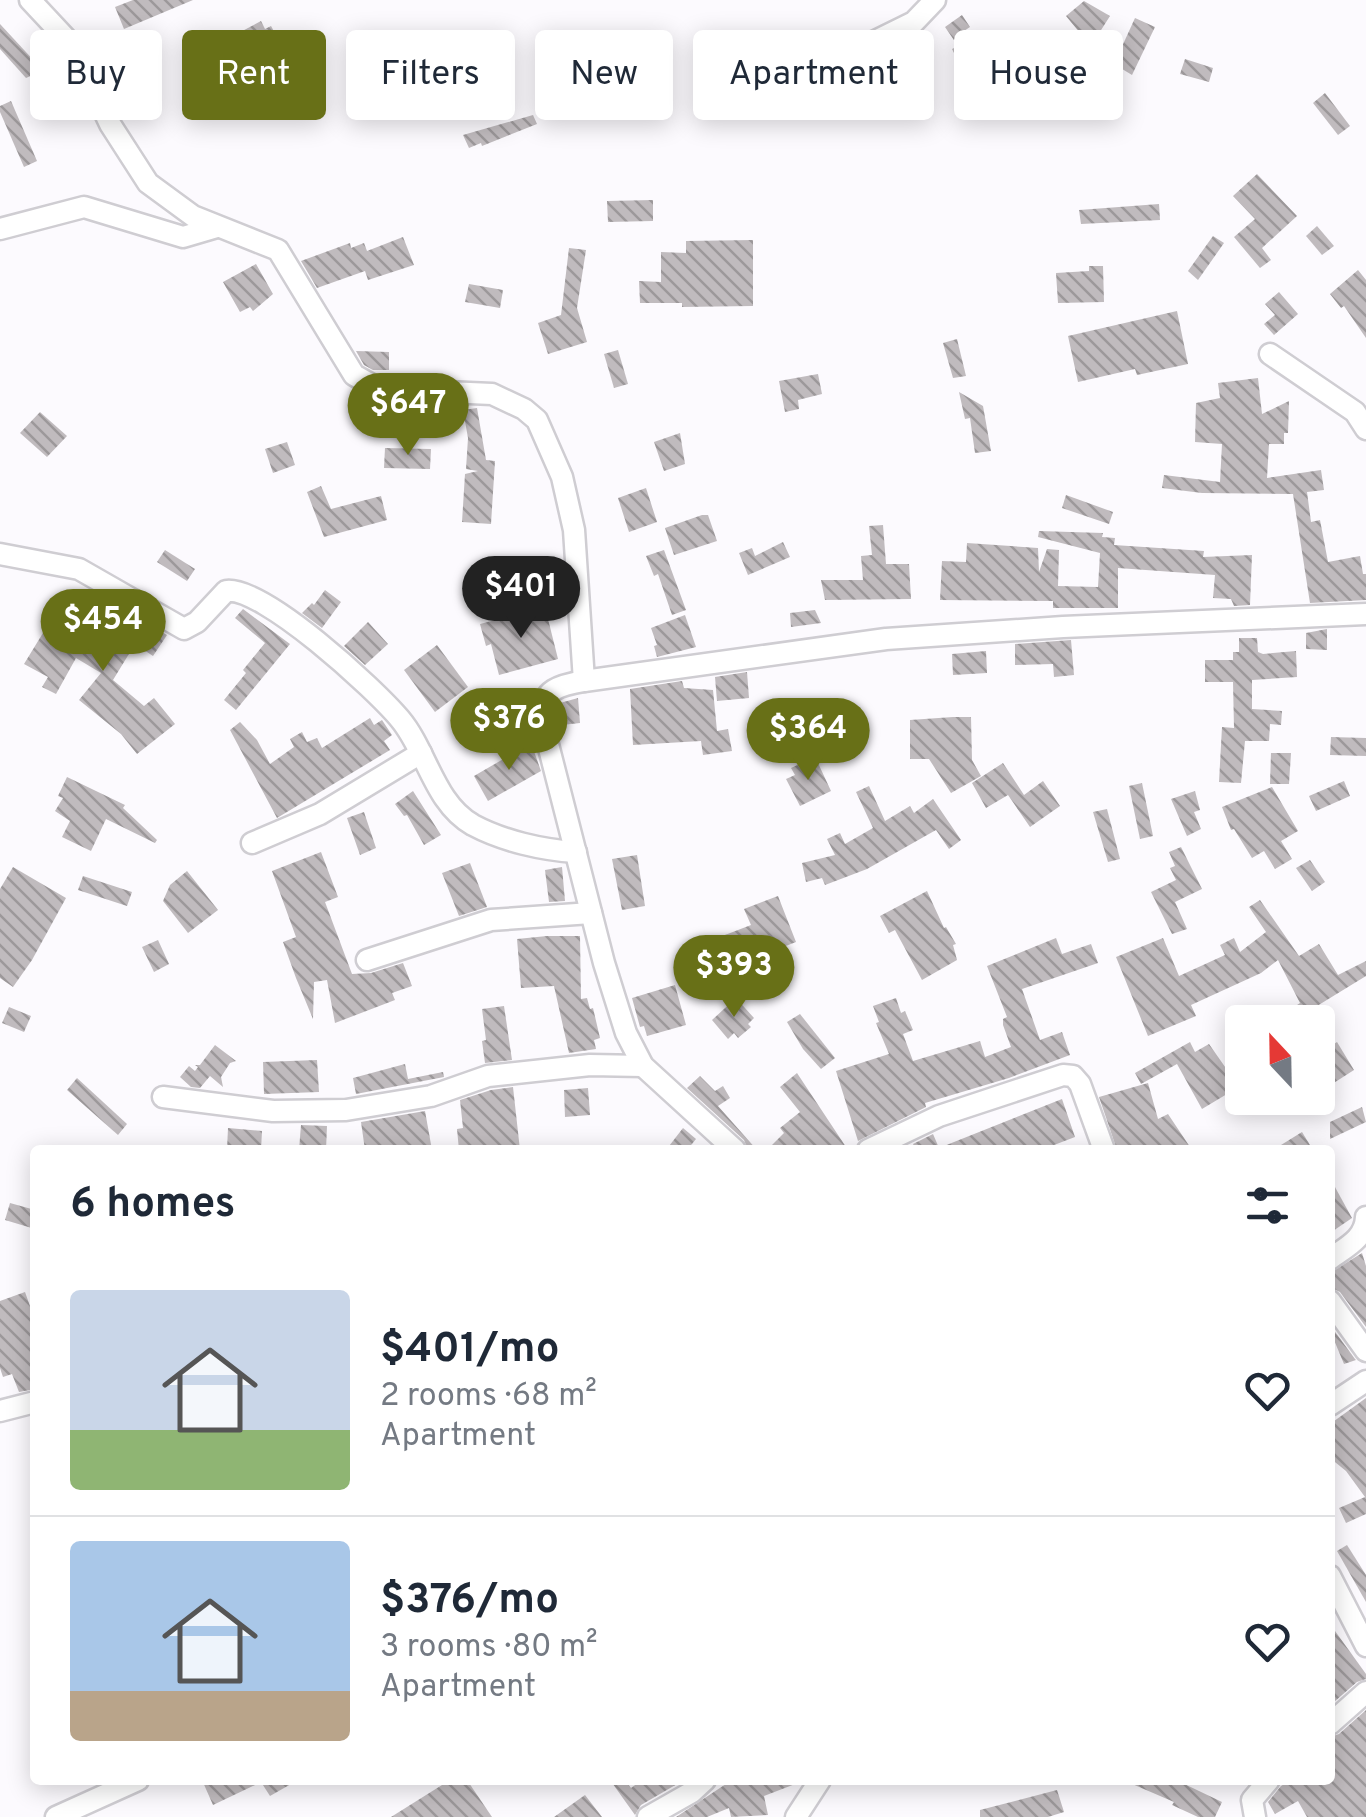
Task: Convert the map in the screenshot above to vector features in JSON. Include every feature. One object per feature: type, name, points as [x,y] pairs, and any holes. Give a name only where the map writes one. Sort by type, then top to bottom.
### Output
[{"type":"street","points":[[30,0],[72,46],[110,124],[148,184],[194,216],[278,250],[345,365],[365,384],[379,389],[492,394],[524,409],[537,420],[562,477],[574,530],[584,681]]},
{"type":"street","points":[[898,30],[914,22],[935,0]]},
{"type":"street","points":[[0,229],[84,207],[183,237],[218,227]]},
{"type":"street","points":[[1270,354],[1355,412],[1366,429]]},
{"type":"street","points":[[0,554],[80,569],[184,628],[197,622],[226,590],[247,592],[346,663],[371,686],[402,720],[439,789],[471,824],[547,850],[576,852]]},
{"type":"street","points":[[730,1145],[643,1066],[626,1033],[591,913],[542,716],[542,701],[551,690],[584,681],[886,640],[1063,627],[1366,614]]},
{"type":"street","points":[[252,843],[320,814],[421,753]]},
{"type":"street","points":[[368,960],[491,920],[591,913]]},
{"type":"street","points":[[163,1096],[273,1111],[346,1110],[431,1096],[488,1076],[590,1064],[643,1066]]},
{"type":"street","points":[[878,1145],[939,1116],[1062,1074],[1073,1076],[1080,1084],[1102,1145]]},
{"type":"street","points":[[1335,1255],[1366,1230],[1366,1218]]},
{"type":"street","points":[[1335,1308],[1366,1351]]},
{"type":"street","points":[[1335,1402],[1366,1380]]},
{"type":"street","points":[[0,1412],[30,1403]]},
{"type":"street","points":[[1335,1586],[1366,1646]]},
{"type":"street","points":[[1335,1720],[1366,1692]]},
{"type":"street","points":[[56,1817],[127,1785]]},
{"type":"street","points":[[648,1817],[700,1785]]},
{"type":"street","points":[[796,1817],[817,1785]]},
{"type":"street","points":[[1254,1817],[1252,1800],[1264,1785]]},
{"type":"building","points":[[133,0],[193,0],[124,29],[115,7]]},
{"type":"building","points":[[1084,1],[1110,16],[1101,30],[1078,30],[1066,16]]},
{"type":"building","points":[[962,15],[970,27],[954,30],[954,40],[945,27]]},
{"type":"building","points":[[1135,18],[1155,27],[1132,75],[1123,70],[1123,44]]},
{"type":"building","points":[[261,21],[265,29],[271,26],[273,30],[244,30]]},
{"type":"building","points":[[0,24],[30,56],[30,76],[26,78],[0,49]]},
{"type":"building","points":[[1185,59],[1213,68],[1209,82],[1180,74]]},
{"type":"building","points":[[1325,93],[1350,126],[1338,135],[1313,103]]},
{"type":"building","points":[[11,101],[37,161],[24,167],[0,112],[0,106]]},
{"type":"building","points":[[533,115],[537,124],[469,148],[463,135]]},
{"type":"building","points":[[1257,174],[1297,216],[1262,248],[1271,260],[1260,268],[1234,237],[1255,219],[1233,196]]},
{"type":"building","points":[[653,200],[653,221],[608,222],[607,201]]},
{"type":"building","points":[[1159,204],[1160,220],[1081,224],[1079,210]]},
{"type":"building","points":[[1317,226],[1334,246],[1322,255],[1306,236]]},
{"type":"building","points":[[1213,236],[1224,243],[1198,280],[1188,271]]},
{"type":"building","points":[[403,237],[414,265],[368,280],[365,271],[317,288],[301,261],[350,243],[351,248],[364,243],[367,251]]},
{"type":"building","points":[[753,240],[753,306],[640,303],[639,281],[661,282],[661,252],[686,253],[686,241]]},
{"type":"building","points":[[569,248],[586,250],[577,308],[587,342],[548,354],[538,323],[561,315]]},
{"type":"building","points":[[256,264],[273,294],[253,311],[250,307],[240,312],[223,282]]},
{"type":"building","points":[[1089,266],[1103,266],[1104,302],[1058,303],[1056,273],[1089,271]]},
{"type":"building","points":[[1358,270],[1366,280],[1366,338],[1344,306],[1341,308],[1330,294]]},
{"type":"building","points":[[469,284],[503,290],[500,308],[465,302]]},
{"type":"building","points":[[1279,292],[1298,314],[1274,335],[1264,324],[1275,315],[1265,304]]},
{"type":"building","points":[[1177,311],[1188,364],[1137,375],[1135,369],[1078,382],[1068,336]]},
{"type":"building","points":[[957,339],[966,376],[953,378],[943,343]]},
{"type":"building","points":[[618,350],[628,384],[614,388],[604,354]]},
{"type":"building","points":[[356,351],[389,352],[389,370],[373,370],[364,365]]},
{"type":"building","points":[[818,374],[822,394],[798,400],[799,409],[785,412],[779,381]]},
{"type":"building","points":[[1258,378],[1262,414],[1289,401],[1288,433],[1284,433],[1284,444],[1269,444],[1267,478],[1321,470],[1324,490],[1307,492],[1311,522],[1320,520],[1328,562],[1360,556],[1366,574],[1366,600],[1310,603],[1293,494],[1202,493],[1162,488],[1164,475],[1220,482],[1222,444],[1195,442],[1196,403],[1220,398],[1218,383]]},
{"type":"building","points":[[959,392],[983,406],[991,451],[975,453],[970,418],[965,419]]},
{"type":"building","points":[[477,408],[486,460],[495,461],[491,524],[462,522],[465,474],[478,471],[466,469],[468,438],[463,410]]},
{"type":"building","points":[[40,412],[67,436],[47,457],[20,433]]},
{"type":"building","points":[[680,433],[685,464],[664,471],[654,442]]},
{"type":"building","points":[[287,442],[295,465],[273,473],[265,449]]},
{"type":"building","points":[[385,448],[431,449],[430,469],[384,468]]},
{"type":"building","points":[[321,486],[331,509],[381,496],[387,520],[324,537],[307,492]]},
{"type":"building","points":[[646,488],[657,522],[629,532],[618,498]]},
{"type":"building","points":[[1066,495],[1113,512],[1109,524],[1062,508]]},
{"type":"building","points":[[708,515],[717,541],[674,555],[665,528]]},
{"type":"building","points":[[883,525],[886,564],[909,564],[911,599],[825,600],[821,580],[863,580],[861,556],[872,555],[869,526]]},
{"type":"building","points":[[1039,531],[1103,533],[1102,537],[1115,538],[1114,545],[1204,551],[1203,557],[1252,555],[1250,605],[1234,606],[1231,599],[1213,598],[1215,575],[1118,568],[1118,608],[1053,608],[1053,601],[940,600],[942,561],[966,562],[967,543],[1038,548],[1039,572],[1047,549],[1059,550],[1058,586],[1098,587],[1100,553],[1038,537]]},
{"type":"building","points":[[783,542],[790,557],[748,575],[739,553],[752,548],[755,556]]},
{"type":"building","points":[[165,550],[195,569],[187,581],[157,562]]},
{"type":"building","points":[[664,550],[686,610],[672,615],[658,574],[654,576],[646,556]]},
{"type":"building","points":[[325,590],[341,602],[322,628],[302,613]]},
{"type":"building","points":[[545,607],[558,659],[499,675],[491,644],[486,646],[480,624]]},
{"type":"building","points":[[243,609],[290,644],[236,710],[224,700],[265,643],[235,618]]},
{"type":"building","points":[[57,610],[115,646],[134,616],[167,635],[153,656],[135,644],[113,680],[144,706],[154,698],[175,724],[137,754],[121,734],[79,700],[101,673],[76,658],[56,694],[42,687],[48,677],[24,664]]},
{"type":"building","points":[[815,610],[821,623],[791,627],[790,613]]},
{"type":"building","points":[[685,615],[696,647],[657,657],[651,628]]},
{"type":"building","points":[[368,622],[388,644],[365,665],[344,646]]},
{"type":"building","points":[[1327,629],[1327,650],[1306,649],[1306,633]]},
{"type":"building","points":[[1239,638],[1257,638],[1258,652],[1263,654],[1296,651],[1297,677],[1252,680],[1252,709],[1282,711],[1281,725],[1270,724],[1269,741],[1245,741],[1241,783],[1219,782],[1222,727],[1234,728],[1233,682],[1205,682],[1205,660],[1233,660],[1233,652],[1239,652]]},
{"type":"building","points":[[1071,640],[1074,675],[1054,677],[1053,664],[1015,665],[1015,644]]},
{"type":"building","points":[[437,645],[468,687],[435,712],[404,670]]},
{"type":"building","points":[[986,651],[987,673],[953,675],[952,654]]},
{"type":"building","points":[[747,672],[749,698],[717,701],[715,677]]},
{"type":"building","points":[[682,681],[684,688],[713,690],[717,731],[728,729],[732,751],[703,755],[701,741],[633,745],[630,689]]},
{"type":"building","points":[[578,698],[580,723],[562,725],[560,703]]},
{"type":"building","points":[[971,717],[972,760],[981,776],[951,793],[929,759],[910,759],[910,720]]},
{"type":"building","points":[[370,718],[374,725],[382,720],[392,735],[384,741],[390,750],[277,818],[230,730],[240,722],[257,740],[270,764],[294,747],[290,739],[302,732],[307,742],[317,738],[322,748]]},
{"type":"building","points":[[1331,737],[1366,738],[1366,756],[1330,755]]},
{"type":"building","points":[[531,743],[541,771],[488,801],[474,776]]},
{"type":"building","points":[[1271,753],[1291,753],[1289,784],[1270,784]]},
{"type":"building","points":[[806,761],[809,767],[818,763],[831,791],[800,806],[786,779],[795,775],[791,768]]},
{"type":"building","points":[[1003,763],[1024,795],[1043,781],[1060,806],[1030,827],[1008,795],[986,808],[972,783]]},
{"type":"building","points":[[67,777],[125,805],[123,808],[157,840],[155,843],[106,819],[91,851],[62,837],[70,821],[55,811],[63,798],[58,796]]},
{"type":"building","points":[[1344,781],[1350,796],[1316,811],[1309,796]]},
{"type":"building","points":[[1142,783],[1153,836],[1140,839],[1129,786]]},
{"type":"building","points":[[869,786],[885,821],[910,806],[914,813],[933,799],[961,840],[949,849],[936,830],[867,869],[825,885],[822,878],[806,882],[802,863],[835,855],[827,839],[840,833],[845,844],[873,828],[856,792]]},
{"type":"building","points":[[1272,787],[1298,831],[1281,841],[1292,859],[1275,869],[1264,851],[1252,858],[1231,830],[1222,807]]},
{"type":"building","points":[[413,791],[441,835],[424,845],[407,815],[395,804]]},
{"type":"building","points":[[1195,791],[1200,810],[1194,812],[1201,829],[1187,836],[1171,799]]},
{"type":"building","points":[[1107,809],[1120,859],[1108,862],[1093,812]]},
{"type":"building","points":[[364,812],[376,848],[360,855],[347,818]]},
{"type":"building","points":[[1181,847],[1202,889],[1175,902],[1187,929],[1172,934],[1151,892],[1176,880],[1169,852]]},
{"type":"building","points":[[321,852],[338,897],[325,902],[352,974],[371,973],[403,963],[412,986],[392,993],[395,1000],[335,1023],[327,980],[314,982],[313,1019],[296,978],[283,942],[296,937],[272,871]]},
{"type":"building","points":[[637,855],[645,906],[622,910],[612,859]]},
{"type":"building","points":[[1310,860],[1325,882],[1312,891],[1296,868]]},
{"type":"building","points":[[470,863],[487,907],[459,916],[442,873]]},
{"type":"building","points":[[13,867],[66,898],[13,987],[0,978],[0,889]]},
{"type":"building","points":[[562,867],[565,901],[549,902],[545,870]]},
{"type":"building","points":[[187,871],[218,910],[188,933],[163,901],[170,885]]},
{"type":"building","points":[[83,876],[132,892],[127,906],[78,890]]},
{"type":"building","points":[[927,891],[956,944],[953,945],[957,960],[922,980],[895,930],[889,933],[880,916]]},
{"type":"building","points":[[778,896],[796,942],[737,965],[725,935],[751,925],[744,909]]},
{"type":"building","points":[[1260,900],[1299,956],[1319,944],[1338,975],[1366,961],[1366,976],[1319,1005],[1297,1005],[1300,1003],[1278,960],[1261,973],[1191,1005],[1196,1016],[1148,1036],[1116,957],[1163,938],[1179,976],[1225,955],[1220,945],[1234,938],[1240,952],[1266,932],[1249,907]]},
{"type":"building","points":[[580,936],[581,999],[587,998],[590,1009],[593,1008],[600,1038],[594,1040],[596,1049],[569,1053],[554,986],[521,988],[517,939]]},
{"type":"building","points":[[1056,938],[1062,954],[1091,944],[1098,963],[1022,989],[1040,1040],[1062,1032],[1070,1055],[925,1103],[926,1107],[858,1141],[836,1071],[889,1054],[873,1006],[896,998],[913,1030],[903,1034],[913,1061],[980,1041],[985,1057],[1011,1047],[1003,1025],[1007,1017],[987,966]]},
{"type":"building","points":[[158,940],[169,964],[154,972],[142,947]]},
{"type":"building","points":[[675,985],[686,1025],[647,1036],[644,1026],[640,1027],[632,998]]},
{"type":"building","points":[[736,998],[754,1018],[748,1024],[751,1027],[738,1038],[734,1033],[728,1039],[712,1020]]},
{"type":"building","points":[[504,1006],[512,1060],[485,1063],[482,1009]]},
{"type":"building","points":[[9,1007],[31,1016],[24,1032],[2,1023]]},
{"type":"building","points":[[800,1014],[835,1058],[821,1069],[787,1022]]},
{"type":"building","points":[[1190,1042],[1195,1052],[1209,1044],[1225,1067],[1225,1095],[1202,1109],[1177,1064],[1141,1084],[1135,1073]]},
{"type":"building","points":[[1335,1043],[1354,1070],[1335,1082]]},
{"type":"building","points":[[215,1045],[236,1061],[230,1063],[221,1077],[223,1087],[210,1076],[200,1088],[191,1087],[180,1077],[189,1066],[195,1071],[195,1065],[200,1065]]},
{"type":"building","points":[[317,1060],[319,1092],[264,1094],[263,1062]]},
{"type":"building","points":[[405,1064],[408,1079],[443,1072],[444,1077],[356,1094],[353,1078]]},
{"type":"building","points":[[797,1073],[845,1145],[772,1145],[784,1133],[780,1128],[800,1112],[780,1087]]},
{"type":"building","points":[[700,1076],[715,1091],[723,1086],[730,1098],[718,1106],[753,1145],[746,1145],[687,1088]]},
{"type":"building","points":[[77,1078],[127,1124],[118,1135],[67,1090]]},
{"type":"building","points":[[1148,1083],[1158,1119],[1168,1114],[1189,1145],[1115,1145],[1099,1097]]},
{"type":"building","points":[[513,1087],[519,1145],[459,1145],[457,1129],[463,1128],[460,1100]]},
{"type":"building","points":[[588,1088],[590,1115],[565,1117],[564,1090]]},
{"type":"building","points":[[1062,1099],[1075,1137],[1054,1145],[947,1145]]},
{"type":"building","points":[[1362,1107],[1366,1122],[1330,1139],[1330,1122]]},
{"type":"building","points":[[425,1111],[431,1145],[364,1145],[361,1122]]},
{"type":"building","points":[[301,1125],[327,1126],[326,1145],[299,1145]]},
{"type":"building","points":[[228,1128],[262,1131],[261,1145],[227,1145]]},
{"type":"building","points":[[683,1128],[696,1139],[691,1145],[670,1145]]},
{"type":"building","points":[[1302,1132],[1310,1145],[1281,1145]]},
{"type":"building","points":[[933,1134],[938,1145],[914,1145],[913,1144]]},
{"type":"building","points":[[1335,1187],[1352,1218],[1335,1230]]},
{"type":"building","points":[[10,1203],[30,1209],[30,1228],[5,1220]]},
{"type":"building","points":[[1362,1253],[1366,1266],[1366,1327],[1335,1290],[1335,1270]]},
{"type":"building","points":[[25,1292],[30,1306],[30,1390],[19,1392],[12,1374],[3,1377],[0,1301]]},
{"type":"building","points":[[1335,1332],[1356,1360],[1344,1364],[1335,1342]]},
{"type":"building","points":[[1366,1398],[1366,1514],[1346,1523],[1339,1508],[1365,1497],[1335,1462],[1335,1420]]},
{"type":"building","points":[[1347,1545],[1366,1575],[1366,1602],[1337,1551]]},
{"type":"building","points":[[1335,1631],[1366,1674],[1366,1679],[1335,1701]]},
{"type":"building","points":[[1366,1710],[1366,1817],[1307,1817],[1298,1801],[1275,1814],[1268,1802],[1283,1785],[1335,1785],[1335,1735]]},
{"type":"building","points":[[204,1785],[255,1785],[213,1805]]},
{"type":"building","points":[[263,1785],[289,1785],[270,1796]]},
{"type":"building","points":[[442,1785],[470,1785],[492,1817],[391,1817]]},
{"type":"building","points":[[614,1785],[675,1785],[641,1805],[635,1815]]},
{"type":"building","points":[[724,1785],[793,1785],[764,1796],[768,1815],[731,1817],[729,1808],[707,1817],[676,1817]]},
{"type":"building","points":[[1135,1785],[1186,1785],[1222,1802],[1215,1817],[1198,1817],[1172,1805],[1174,1802]]},
{"type":"building","points":[[1057,1790],[1064,1812],[1048,1817],[980,1817],[980,1810]]},
{"type":"building","points":[[585,1795],[602,1817],[554,1817]]}]
